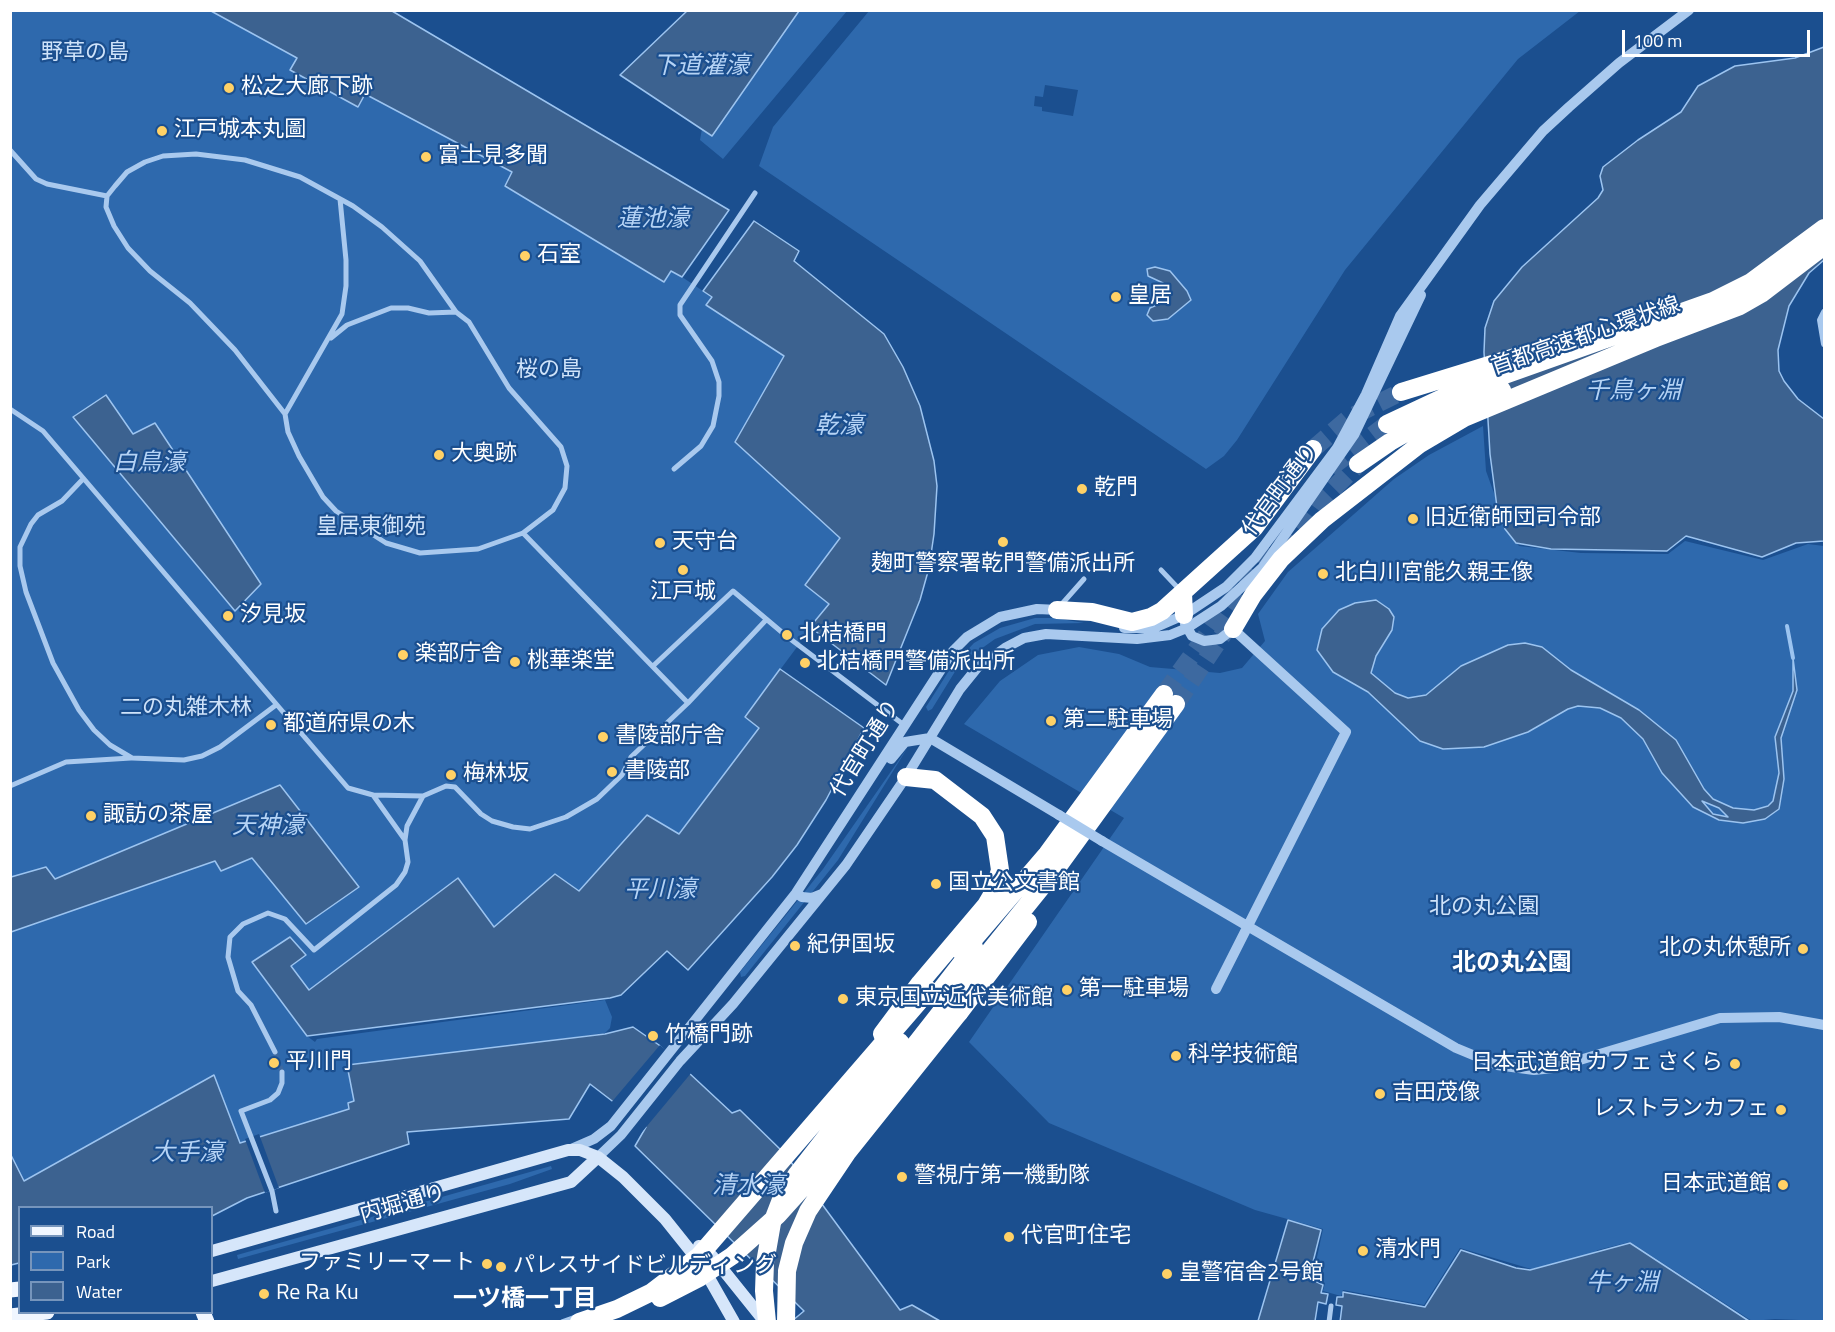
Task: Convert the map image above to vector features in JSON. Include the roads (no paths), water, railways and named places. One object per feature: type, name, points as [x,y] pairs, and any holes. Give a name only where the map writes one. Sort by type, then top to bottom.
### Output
[{"type":"highway","name":"首都高速都心環状線","points":[[1358,464],[1454,400],[1539,349],[1684,313],[1751,282],[1824,228]]},
{"type":"highway","name":"首都高速都心環状線","points":[[1387,424],[1454,400],[1656,338],[1740,306],[1824,246]]},
{"type":"highway","points":[[1233,629],[1249,602],[1281,560],[1322,520],[1420,444],[1454,400],[1401,392]]},
{"type":"highway","points":[[1057,610],[1092,612],[1132,622],[1142,621],[1162,611],[1255,527],[1313,449]]},
{"type":"highway","points":[[1183,593],[1185,621]]},
{"type":"highway","points":[[579,1322],[616,1309],[651,1292],[699,1257],[846,1087],[938,997],[1020,934],[1103,808],[1170,699],[1047,854],[938,997],[802,1167],[782,1197],[772,1223],[766,1256],[764,1291],[766,1322]]},
{"type":"highway","points":[[786,1322],[787,1271],[794,1243],[808,1211],[847,1152],[938,997],[998,883],[1001,859],[995,836],[973,808],[935,780],[906,777]]},
{"type":"highway","points":[[598,1322],[682,1287],[732,1256],[763,1230],[805,1185],[938,997]]},
{"type":"main road","name":"内堀通り","points":[[213,1251],[568,1150],[580,1150],[598,1157],[665,1219],[712,1256],[766,1322]]},
{"type":"main road","name":"内堀通り","points":[[213,1281],[571,1182],[598,1157]]},
{"type":"main road","name":"内堀通り","points":[[665,1219],[701,1264],[734,1322]]},
{"type":"main road","points":[[10,1316],[28,1314]]},
{"type":"street","name":"代官町通り","points":[[598,1157],[621,1135],[680,1061],[733,1004],[822,894],[906,777],[960,689],[977,668],[1005,648],[1024,639],[1067,633],[1154,638],[1185,621],[1226,587],[1255,558],[1337,448],[1366,394],[1400,316],[1487,197],[1543,131],[1619,63],[1689,10]]},
{"type":"street","points":[[10,150],[36,179],[47,184],[107,196]]},
{"type":"street","points":[[196,154],[245,160],[300,177],[340,199],[382,227],[420,261],[456,312],[470,322],[509,388],[561,447],[567,466],[565,488],[553,510],[524,533],[490,546],[447,553],[420,553],[386,543],[336,511],[323,497],[296,448],[288,432],[285,414],[235,350],[190,303],[150,271],[128,248],[114,226],[106,207],[107,196],[127,172],[145,162],[163,156],[196,154]]},
{"type":"street","points":[[674,469],[701,446],[713,426],[719,396],[719,382],[712,361],[680,315],[680,305],[755,193]]},
{"type":"street","points":[[285,414],[314,362],[330,339],[342,314],[346,286],[340,199]]},
{"type":"street","points":[[330,339],[347,325],[391,308],[408,308],[429,313],[456,312]]},
{"type":"street","points":[[1824,312],[1820,320],[1824,344]]},
{"type":"street","points":[[10,410],[42,431],[348,788],[374,795],[423,796],[446,786],[455,787],[481,814],[492,821],[513,827],[530,829],[566,817],[597,799],[622,776],[631,757],[688,703],[766,620]]},
{"type":"street","points":[[83,479],[63,501],[38,515],[31,524],[20,547],[20,566],[36,619],[53,663],[66,688],[94,730],[110,745],[132,758]]},
{"type":"street","points":[[524,533],[688,703]]},
{"type":"street","points":[[1161,570],[1183,593]]},
{"type":"street","points":[[1057,610],[1084,579]]},
{"type":"street","points":[[653,666],[733,591],[786,636],[904,725]]},
{"type":"street","name":"代官町通り","points":[[568,1150],[594,1139],[611,1126],[796,893],[944,662],[967,637],[1000,617],[1028,610],[1057,610],[1114,626],[1139,630],[1185,621]]},
{"type":"street","points":[[1185,621],[1198,639],[1212,642],[1233,629],[1346,732],[1216,989]]},
{"type":"street","points":[[10,786],[66,762],[132,758],[163,760],[202,756],[220,747],[276,705]]},
{"type":"street","points":[[857,800],[884,771],[899,747],[914,739],[930,738],[1456,1048],[1480,1059],[1514,1068],[1554,1068],[1720,1018],[1779,1017],[1824,1024]]},
{"type":"street","points":[[374,795],[405,840]]},
{"type":"street","points":[[275,1052],[251,1005],[238,991],[228,957],[230,937],[243,924],[268,913],[285,919],[315,950],[396,885],[405,872],[408,862],[405,840],[407,826],[423,796]]},
{"type":"street","points":[[796,893],[802,897],[812,898],[822,894]]},
{"type":"street","points":[[276,1211],[272,1191],[241,1111],[270,1100],[278,1094],[282,1083],[282,1072]]},
{"type":"street","points":[[563,1322],[642,1295],[712,1256]]},
{"type":"street","points":[[1329,1322],[1331,1306]]},
{"type":"water","name":"下道灌濠","points":[[688,10],[799,11],[712,136],[620,75]]},
{"type":"water","name":"蓮池濠","points":[[211,11],[392,11],[729,210],[682,277],[671,271],[664,282],[505,186],[512,172],[365,94],[358,107],[290,70],[297,58]]},
{"type":"water","name":"千鳥ヶ淵","points":[[1824,47],[1824,260],[1809,273],[1789,306],[1778,350],[1779,371],[1784,381],[1798,399],[1824,419],[1824,541],[1796,543],[1762,557],[1686,536],[1667,551],[1551,549],[1516,543],[1505,529],[1497,507],[1490,454],[1484,352],[1485,328],[1494,301],[1522,267],[1598,198],[1603,190],[1600,176],[1603,167],[1638,140],[1681,112],[1698,86],[1735,66],[1795,58]]},
{"type":"water","name":"乾濠","points":[[754,221],[799,251],[794,261],[884,334],[903,367],[920,406],[934,461],[937,486],[934,534],[929,568],[920,600],[886,685],[810,627],[829,604],[805,585],[840,538],[735,442],[784,356],[706,305],[712,297],[703,291]]},
{"type":"water","points":[[1155,267],[1170,271],[1187,291],[1191,300],[1168,319],[1153,321],[1147,315],[1150,308],[1161,303],[1167,295],[1163,283],[1148,276],[1147,269]]},
{"type":"water","name":"白鳥濠","points":[[106,395],[133,434],[155,423],[261,584],[235,611],[73,417]]},
{"type":"water","points":[[1376,600],[1389,609],[1394,617],[1392,630],[1376,656],[1371,673],[1395,693],[1408,698],[1426,695],[1461,666],[1508,645],[1525,643],[1542,647],[1571,670],[1639,710],[1676,740],[1704,789],[1713,799],[1733,808],[1754,810],[1768,806],[1773,801],[1779,773],[1775,737],[1793,691],[1793,658],[1797,690],[1781,738],[1784,779],[1779,809],[1765,819],[1743,823],[1719,820],[1693,807],[1662,773],[1643,739],[1621,718],[1600,708],[1578,706],[1568,709],[1528,732],[1484,747],[1443,749],[1420,741],[1368,692],[1333,672],[1317,650],[1322,629],[1339,610],[1355,603]],"holes":[[[1702,801],[1719,808],[1728,817],[1713,814]]]},
{"type":"water","name":"平川濠","points":[[780,669],[864,728],[826,800],[797,845],[772,877],[688,970],[667,951],[621,995],[610,998],[307,1036],[252,962],[290,937],[306,955],[291,966],[309,990],[458,878],[494,927],[555,874],[579,891],[647,815],[679,834],[759,728],[745,717]]},
{"type":"water","name":"天神濠","points":[[280,785],[359,887],[306,924],[252,858],[221,871],[215,861],[11,932],[11,877],[46,867],[55,879]]},
{"type":"water","name":"清水濠","points":[[633,1027],[659,1045],[732,1113],[740,1110],[785,1154],[900,1310],[912,1305],[940,1321],[792,1321],[804,1311],[635,1146],[646,1127],[590,1084],[569,1119],[407,1132],[409,1144],[247,1198],[213,1215],[213,1206],[18,1206],[18,1263],[11,1265],[10,1153],[24,1181],[214,1075],[240,1143],[349,1109],[348,1103],[354,1101],[347,1065],[605,1034]]},
{"type":"water","points":[[1288,1220],[1321,1230],[1309,1278],[1323,1285],[1321,1293],[1328,1294],[1326,1304],[1318,1302],[1315,1321],[1258,1321]]},
{"type":"water","name":"牛ヶ淵","points":[[1630,1243],[1749,1321],[1340,1322],[1342,1306],[1336,1305],[1337,1297],[1343,1297],[1343,1292],[1425,1307],[1461,1250],[1516,1268],[1530,1270]]},
{"type":"waterway","points":[[1787,626],[1793,658]]},
{"type":"tunnel","points":[[1313,449],[1349,418],[1401,392]]},
{"type":"tunnel","points":[[1330,468],[1387,424]]},
{"type":"tunnel","points":[[1283,551],[1322,500],[1358,464]]},
{"type":"tunnel","points":[[1164,694],[1284,528]]},
{"type":"tunnel","points":[[1176,704],[1230,624]]},
{"type":"tunnel","points":[[275,1052],[282,1072]]},
{"type":"place","name":"松之大廊下跡","points":[[229,88]]},
{"type":"place","name":"江戸城本丸圖","points":[[162,131]]},
{"type":"place","name":"富士見多聞","points":[[426,157]]},
{"type":"place","name":"石室","points":[[525,256]]},
{"type":"place","name":"皇居","points":[[1116,297]]},
{"type":"place","name":"大奥跡","points":[[439,455]]},
{"type":"place","name":"乾門","points":[[1082,489]]},
{"type":"place","name":"旧近衛師団司令部","points":[[1413,519]]},
{"type":"place","name":"麹町警察署乾門警備派出所","points":[[1003,542]]},
{"type":"place","name":"天守台","points":[[660,543]]},
{"type":"place","name":"江戸城","points":[[683,570]]},
{"type":"place","name":"北白川宮能久親王像","points":[[1323,574]]},
{"type":"place","name":"汐見坂","points":[[228,616]]},
{"type":"place","name":"北桔橋門","points":[[787,635]]},
{"type":"place","name":"楽部庁舎","points":[[403,655]]},
{"type":"place","name":"桃華楽堂","points":[[515,662]]},
{"type":"place","name":"北桔橋門警備派出所","points":[[805,663]]},
{"type":"place","name":"第二駐車場","points":[[1051,721]]},
{"type":"place","name":"都道府県の木","points":[[271,725]]},
{"type":"place","name":"書陵部庁舎","points":[[603,737]]},
{"type":"place","name":"書陵部","points":[[612,772]]},
{"type":"place","name":"梅林坂","points":[[451,775]]},
{"type":"place","name":"諏訪の茶屋","points":[[91,816]]},
{"type":"place","name":"国立公文書館","points":[[936,884]]},
{"type":"place","name":"紀伊国坂","points":[[795,946]]},
{"type":"place","name":"北の丸休憩所","points":[[1803,949]]},
{"type":"place","name":"第一駐車場","points":[[1067,990]]},
{"type":"place","name":"東京国立近代美術館","points":[[843,999]]},
{"type":"place","name":"竹橋門跡","points":[[653,1036]]},
{"type":"place","name":"科学技術館","points":[[1176,1056]]},
{"type":"place","name":"平川門","points":[[274,1063]]},
{"type":"place","name":"日本武道館 カフェ さくら","points":[[1735,1064]]},
{"type":"place","name":"吉田茂像","points":[[1380,1094]]},
{"type":"place","name":"レストランカフェ","points":[[1781,1110]]},
{"type":"place","name":"警視庁第一機動隊","points":[[902,1177]]},
{"type":"place","name":"日本武道館","points":[[1783,1185]]},
{"type":"place","name":"代官町住宅","points":[[1009,1237]]},
{"type":"place","name":"清水門","points":[[1363,1251]]},
{"type":"place","name":"ファミリーマート","points":[[487,1264]]},
{"type":"place","name":"パレスサイドビルディング","points":[[501,1267]]},
{"type":"place","name":"皇警宿舎2号館","points":[[1167,1274]]},
{"type":"place","name":"Re Ra Ku","points":[[264,1294]]},
{"type":"district","name":"北の丸公園","points":[[1512,964]]},
{"type":"district","name":"一ツ橋一丁目","points":[[525,1300]]},
{"type":"park label","name":"野草の島","points":[[85,54]]},
{"type":"park label","name":"桜の島","points":[[549,371]]},
{"type":"park label","name":"皇居東御苑","points":[[371,528]]},
{"type":"park label","name":"二の丸雑木林","points":[[186,709]]},
{"type":"water label","name":"大手濠","points":[[187,1154]]}]
